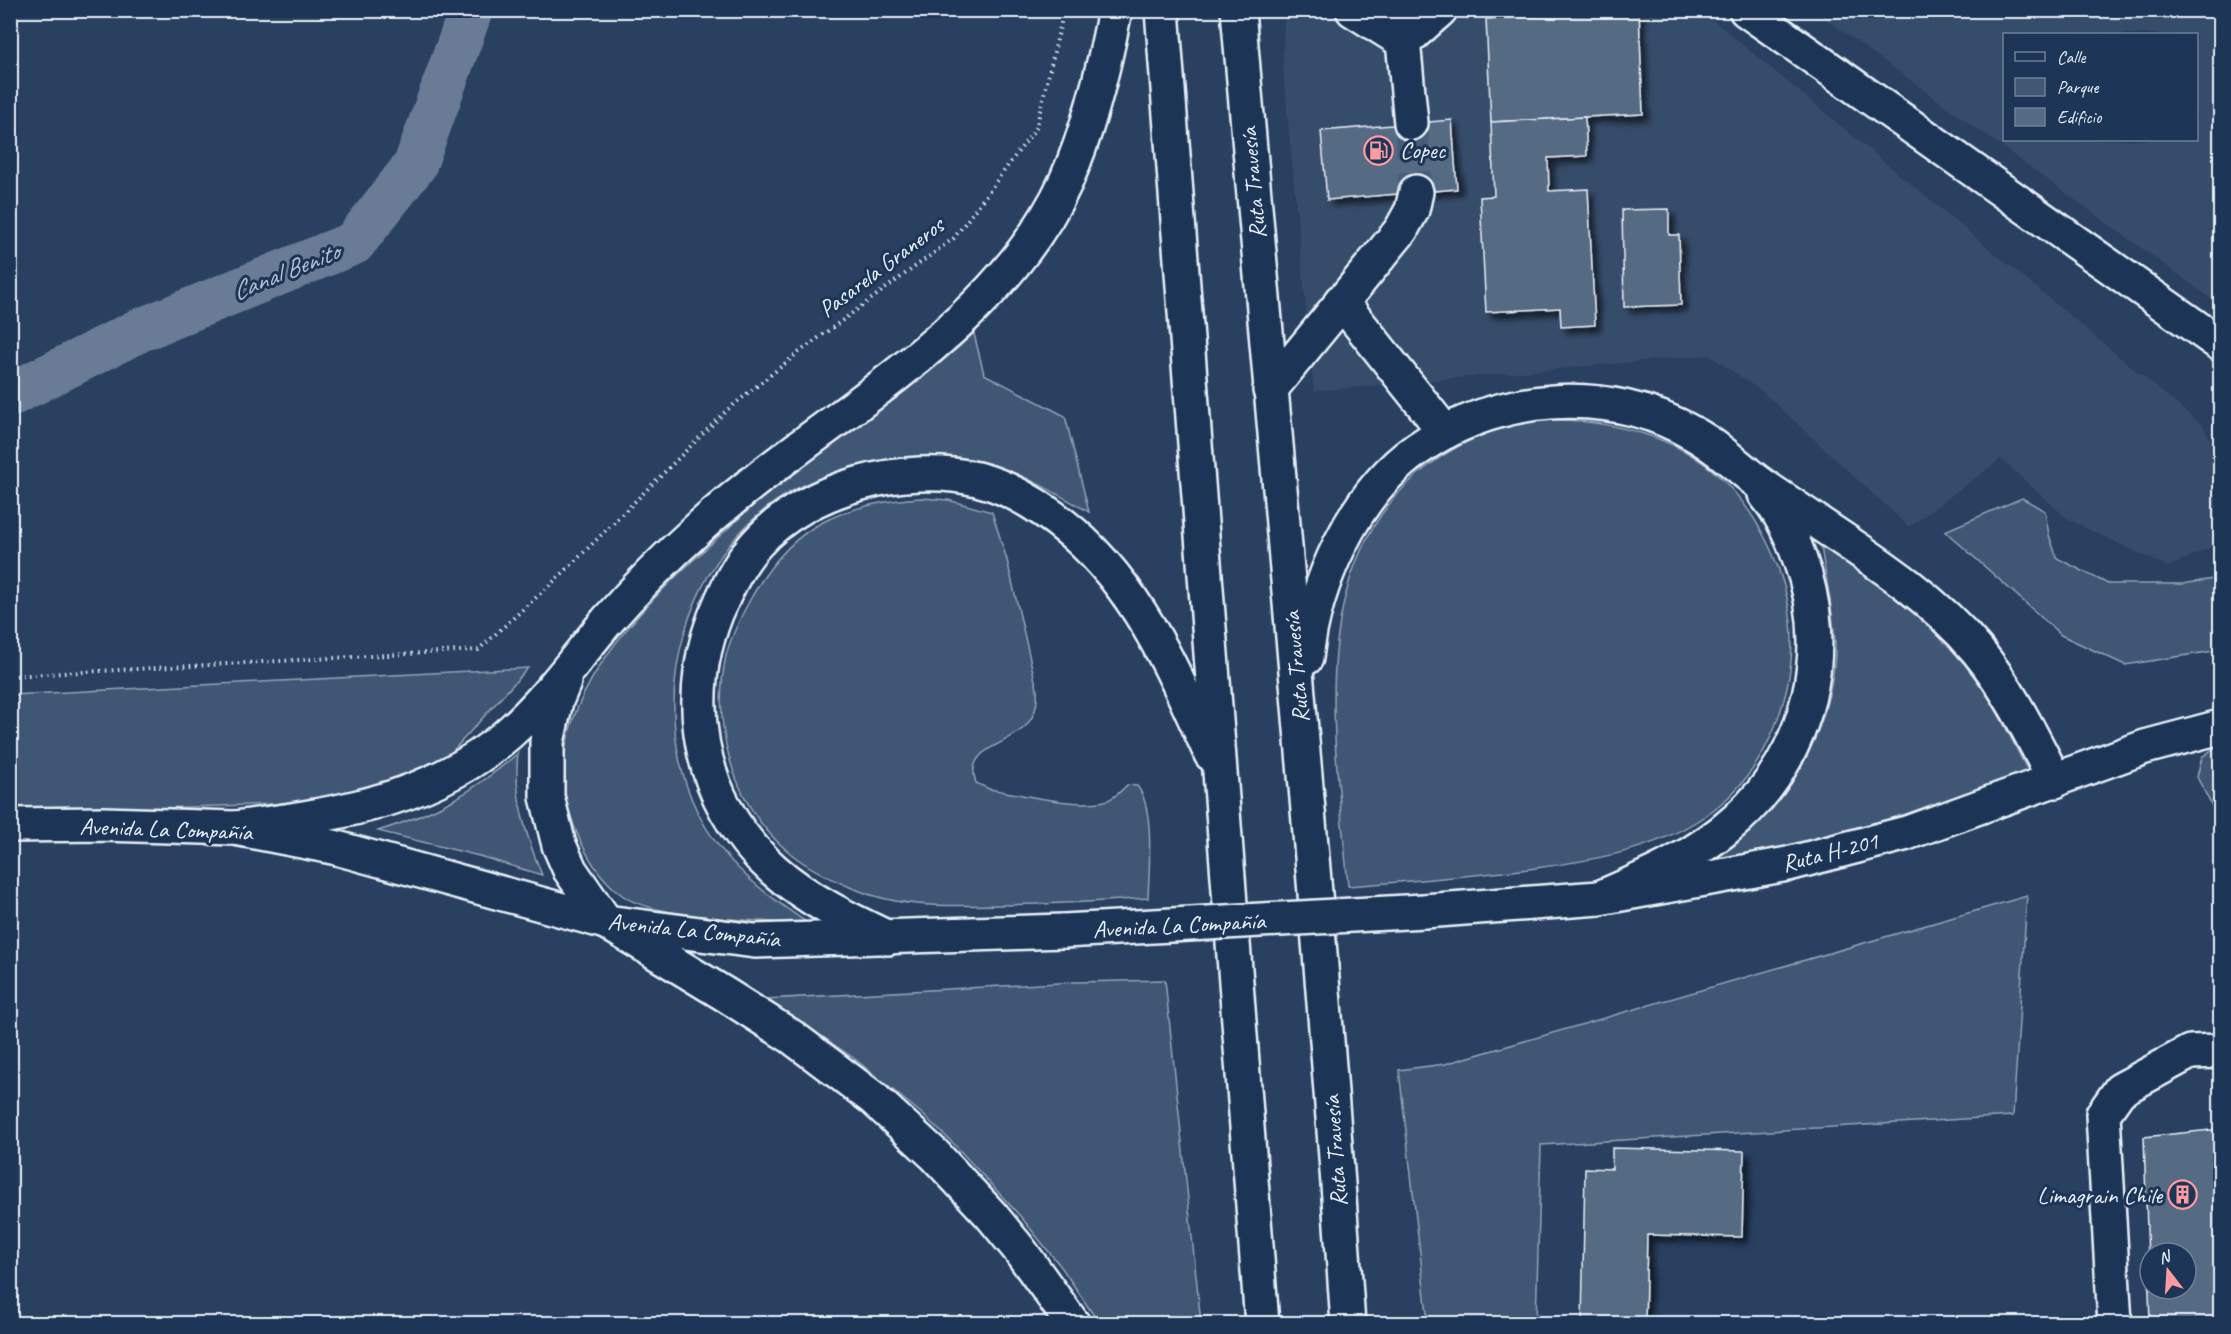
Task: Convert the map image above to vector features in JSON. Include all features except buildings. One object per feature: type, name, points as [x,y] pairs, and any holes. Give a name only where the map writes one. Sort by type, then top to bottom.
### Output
[{"type":"main road","points":[[235,828],[332,814],[410,792],[443,777],[498,743],[536,707],[608,621],[670,555],[701,526],[737,495],[924,352],[956,324],[1015,261],[1065,182],[1090,114],[1116,10]]},
{"type":"main road","points":[[1162,10],[1262,1323]]},
{"type":"main road","name":"Ruta Travesía","points":[[1238,10],[1270,390],[1301,713],[1348,1323]]},
{"type":"main road","points":[[1353,10],[1402,26],[1440,10]]},
{"type":"main road","points":[[1746,10],[2220,344]]},
{"type":"main road","points":[[1402,26],[1411,123]]},
{"type":"main road","points":[[1270,390],[1401,230],[1412,210],[1416,192]]},
{"type":"main road","points":[[1341,301],[1445,432]]},
{"type":"main road","points":[[1301,713],[1307,650],[1316,607],[1339,547],[1384,477],[1403,459],[1445,432],[1492,412],[1539,402],[1606,404],[1672,422],[1715,447],[1750,476],[1889,572],[1958,629],[1998,678],[2055,781]]},
{"type":"main road","points":[[888,938],[821,904],[772,868],[755,850],[737,829],[724,807],[714,785],[701,738],[699,714],[701,663],[727,588],[756,544],[787,517],[815,499],[841,488],[868,481],[930,474],[955,475],[979,479],[1006,489],[1051,516],[1074,534],[1097,557],[1136,607],[1175,673],[1221,777]]},
{"type":"main road","points":[[1599,897],[1664,870],[1710,841],[1736,820],[1769,783],[1781,765],[1803,720],[1811,694],[1815,667],[1815,619],[1810,593],[1804,570],[1788,530],[1769,498],[1750,476]]},
{"type":"main road","points":[[569,669],[556,701],[548,742],[547,797],[559,845],[570,870],[606,922],[784,1032],[873,1098],[934,1155],[991,1215],[1073,1323]]},
{"type":"main road","name":"Ruta H-201","points":[[1424,911],[1599,897],[1799,861],[1907,833],[2145,747],[2220,727]]},
{"type":"main road","name":"Avenida La Compañía","points":[[10,825],[103,824],[235,828],[333,847],[606,922],[756,941],[1064,931],[1424,911]]},
{"type":"main road","points":[[2115,1323],[2103,1114],[2120,1090],[2190,1052],[2220,1051]]},
{"type":"path","name":"Pasarela Graneros","points":[[10,676],[478,650],[561,574],[727,410],[798,353],[954,238],[1036,128],[1064,10]]},
{"type":"shaded area","points":[[1284,11],[1702,11],[2203,426],[2220,457],[2220,543],[2168,567],[2069,520],[2001,459],[1909,527],[1763,392],[1709,355],[1314,391],[1283,68]]},
{"type":"shaded area","points":[[1815,11],[2220,11],[2220,305]]},
{"type":"green space","points":[[973,330],[984,374],[1065,416],[1089,512],[1016,473],[969,459],[938,456],[876,464],[829,475],[796,489],[758,515],[726,549],[702,588],[685,632],[676,678],[674,724],[682,770],[698,813],[708,831],[746,876],[809,924],[684,914],[637,903],[622,895],[604,879],[585,850],[571,817],[564,777],[568,738],[580,701],[600,665],[654,599],[751,508],[785,479],[875,414]]},
{"type":"green space","points":[[1548,419],[1613,426],[1675,446],[1712,470],[1742,501],[1775,559],[1788,601],[1792,647],[1784,698],[1776,724],[1752,770],[1736,790],[1697,821],[1654,842],[1608,856],[1536,868],[1348,886],[1334,723],[1335,668],[1341,614],[1356,563],[1380,516],[1431,463],[1478,437],[1512,426]]},
{"type":"green space","points":[[921,498],[948,500],[992,512],[1007,560],[1037,689],[1036,707],[1030,721],[1020,731],[986,751],[978,759],[974,771],[976,783],[989,789],[1047,800],[1078,803],[1105,801],[1114,797],[1127,785],[1137,786],[1143,796],[1149,823],[1148,898],[961,906],[925,905],[888,900],[852,888],[804,864],[770,834],[754,813],[731,764],[722,710],[722,683],[726,656],[733,634],[747,605],[782,554],[813,528],[836,516],[860,508],[884,502]]},
{"type":"green space","points":[[2022,498],[2045,511],[2049,535],[2057,558],[2108,584],[2182,584],[2220,578],[2220,650],[2125,665],[2061,635],[1945,531]]},
{"type":"green space","points":[[1826,545],[1925,623],[1960,659],[1991,701],[2028,771],[1995,785],[1829,841],[1705,865],[1746,833],[1780,798],[1806,759],[1816,736],[1827,702],[1835,659],[1833,618],[1821,547]]},
{"type":"green space","points":[[528,668],[439,766],[335,802],[11,813],[11,695]]},
{"type":"green space","points":[[2220,744],[2220,817],[2215,812],[2197,777],[2202,757]]},
{"type":"green space","points":[[518,753],[517,785],[522,816],[542,875],[479,856],[378,831],[418,817],[469,791]]},
{"type":"green space","points":[[2027,896],[2013,1116],[1541,1145],[1536,1323],[1428,1323],[1399,1070],[1445,1064]]},
{"type":"green space","points":[[1165,980],[1201,1323],[1099,1323],[1062,1268],[1021,1217],[953,1143],[922,1114],[855,1059],[767,999],[1076,982]]},
{"type":"waterway","name":"Canal Benito","points":[[10,395],[138,331],[354,243],[415,165],[471,10]]},
{"type":"tunnel","points":[[1411,123],[1416,192]]},
{"type":"place","name":"Copec","points":[[1379,150]]},
{"type":"place","name":"Limagrain Chile","points":[[2183,1195]]}]
